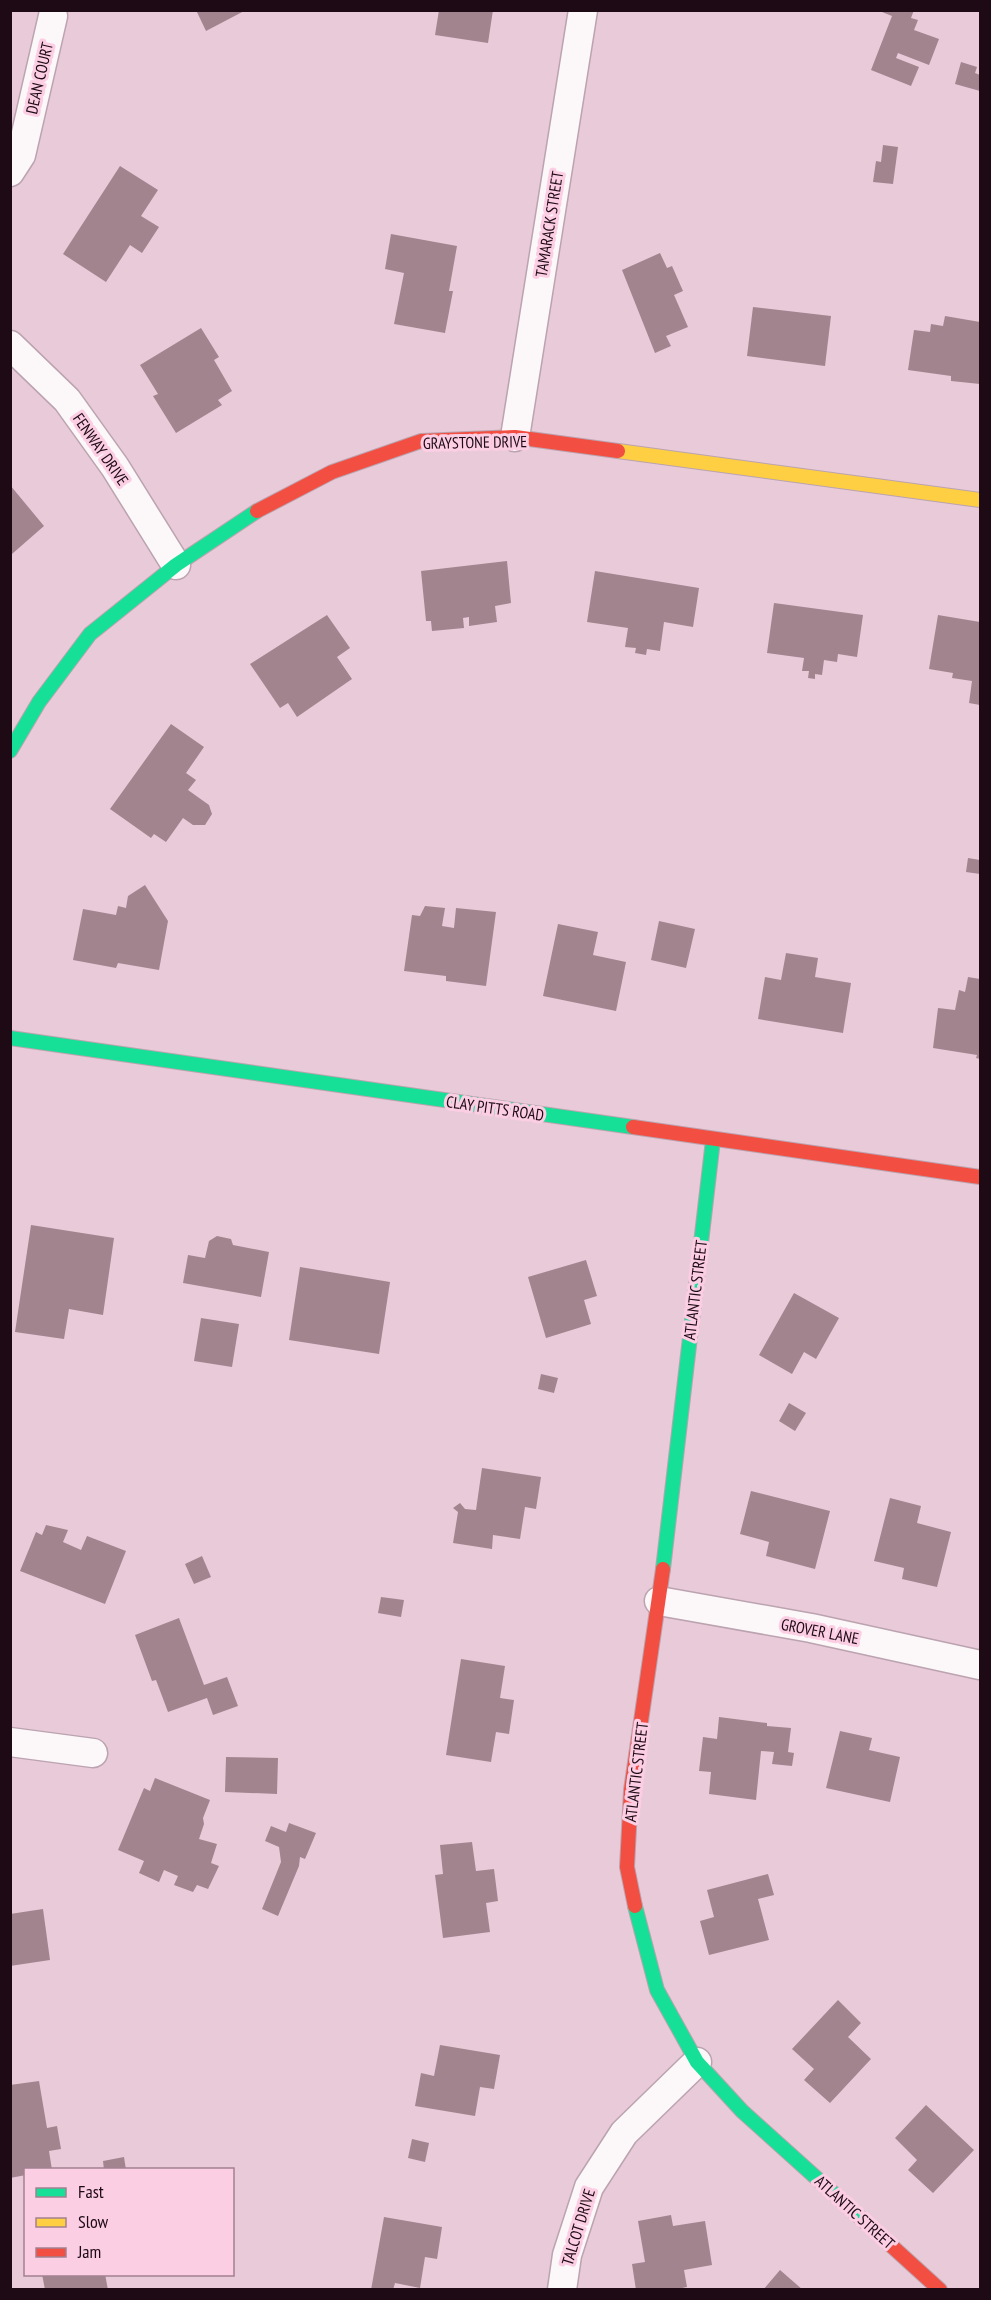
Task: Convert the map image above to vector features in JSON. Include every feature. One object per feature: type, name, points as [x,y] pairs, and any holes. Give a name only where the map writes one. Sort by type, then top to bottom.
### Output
[{"type":"street","name":"TAMARACK STREET","points":[[514,437],[583,10]]},
{"type":"street","name":"DEAN COURT","points":[[10,172],[21,155],[53,16]]},
{"type":"street","name":"FENWAY DRIVE","points":[[10,345],[67,400],[115,467],[176,565]]},
{"type":"street","name":"GRAYSTONE DRIVE","points":[[10,751],[39,702],[90,634],[176,565],[256,512],[332,472],[421,441],[514,437],[981,500]]},
{"type":"street","name":"CLAY PITTS ROAD","points":[[10,1038],[981,1178]]},
{"type":"street","name":"ATLANTIC STREET","points":[[713,1140],[659,1601],[631,1790],[627,1868],[641,1933],[657,1990],[697,2062],[742,2111],[940,2289]]},
{"type":"street","name":"GROVER LANE","points":[[659,1601],[811,1628],[981,1665]]},
{"type":"street","points":[[10,1742],[93,1753]]},
{"type":"street","name":"TALCOT DRIVE","points":[[562,2289],[567,2254],[589,2187],[624,2133],[697,2062]]},
{"type":"building","points":[[196,10],[246,10],[206,31]]},
{"type":"building","points":[[439,10],[493,10],[488,43],[435,35]]},
{"type":"building","points":[[882,10],[914,10],[911,18],[918,20],[914,30],[939,39],[929,65],[898,53],[896,58],[919,67],[911,86],[871,70],[892,16]]},
{"type":"building","points":[[961,62],[977,67],[975,73],[980,75],[980,91],[955,84]]},
{"type":"building","points":[[883,145],[898,147],[893,184],[873,182],[876,161],[881,162]]},
{"type":"building","points":[[120,166],[158,190],[141,216],[159,227],[142,253],[130,245],[106,282],[63,254]]},
{"type":"building","points":[[391,234],[457,246],[449,291],[453,291],[445,333],[394,324],[404,273],[385,269]]},
{"type":"building","points":[[660,253],[667,268],[672,266],[683,291],[674,295],[688,327],[666,336],[671,346],[655,353],[622,270]]},
{"type":"building","points":[[753,307],[831,316],[825,366],[747,356]]},
{"type":"building","points":[[945,316],[980,322],[980,384],[951,381],[951,376],[908,370],[914,330],[930,332],[931,324],[943,326]]},
{"type":"building","points":[[201,328],[219,357],[214,360],[232,391],[218,400],[222,405],[176,433],[153,396],[158,394],[140,365]]},
{"type":"building","points":[[10,485],[44,526],[12,554],[10,552]]},
{"type":"building","points":[[507,561],[511,603],[495,606],[497,622],[469,626],[469,617],[463,618],[464,628],[432,631],[431,621],[426,621],[421,571]]},
{"type":"building","points":[[595,571],[699,588],[693,627],[664,622],[660,651],[647,649],[646,655],[635,653],[636,648],[625,647],[628,628],[587,622]]},
{"type":"building","points":[[774,603],[863,615],[857,657],[838,654],[837,662],[824,660],[822,675],[815,674],[815,679],[808,678],[809,671],[802,671],[804,658],[767,653]]},
{"type":"building","points":[[327,615],[350,648],[337,657],[352,679],[297,717],[288,703],[280,708],[250,664]]},
{"type":"building","points":[[938,615],[980,622],[980,705],[969,703],[972,681],[952,678],[953,673],[929,669]]},
{"type":"building","points":[[171,724],[204,747],[186,773],[196,780],[188,790],[209,805],[212,814],[205,825],[193,825],[183,818],[166,842],[154,834],[151,838],[110,809]]},
{"type":"building","points":[[968,858],[980,860],[980,874],[966,872]]},
{"type":"building","points":[[145,885],[168,921],[159,970],[118,963],[116,968],[73,960],[83,909],[116,915],[118,906],[126,908],[128,896]]},
{"type":"building","points":[[425,906],[445,908],[442,926],[454,928],[456,908],[496,912],[486,986],[446,981],[446,976],[404,971],[412,915],[420,916]]},
{"type":"building","points":[[659,921],[695,929],[686,968],[651,960]]},
{"type":"building","points":[[558,924],[598,932],[593,955],[626,962],[616,1011],[543,996]]},
{"type":"building","points":[[786,953],[818,958],[815,977],[851,983],[843,1033],[758,1019],[765,977],[781,980]]},
{"type":"building","points":[[968,977],[980,979],[980,1059],[976,1058],[977,1055],[933,1048],[938,1008],[955,1010],[959,990],[965,992]]},
{"type":"building","points":[[31,1225],[114,1238],[103,1315],[69,1309],[64,1339],[15,1332]]},
{"type":"building","points":[[217,1236],[231,1239],[233,1245],[269,1252],[261,1297],[183,1283],[188,1255],[205,1258],[209,1241]]},
{"type":"building","points":[[586,1260],[597,1296],[584,1300],[591,1324],[546,1338],[528,1277]]},
{"type":"building","points":[[300,1267],[390,1282],[379,1354],[289,1340]]},
{"type":"building","points":[[794,1293],[839,1318],[816,1359],[804,1352],[792,1374],[759,1355]]},
{"type":"building","points":[[201,1318],[239,1324],[232,1367],[194,1361]]},
{"type":"building","points":[[541,1374],[558,1378],[554,1393],[538,1389]]},
{"type":"building","points":[[789,1403],[806,1413],[795,1431],[779,1421]]},
{"type":"building","points":[[482,1468],[541,1477],[536,1509],[525,1507],[520,1539],[493,1535],[492,1549],[453,1543],[458,1512],[453,1508],[460,1503],[465,1509],[476,1510]]},
{"type":"building","points":[[751,1491],[830,1511],[815,1569],[766,1556],[769,1542],[740,1534]]},
{"type":"building","points":[[890,1498],[921,1506],[917,1523],[951,1532],[937,1587],[902,1579],[904,1568],[874,1561]]},
{"type":"building","points":[[46,1525],[68,1530],[63,1542],[81,1550],[87,1536],[126,1551],[105,1604],[20,1571],[36,1532],[42,1535]]},
{"type":"building","points":[[202,1556],[211,1577],[194,1584],[185,1564]]},
{"type":"building","points":[[381,1597],[404,1600],[401,1617],[378,1613]]},
{"type":"building","points":[[179,1618],[204,1685],[227,1677],[238,1706],[213,1715],[207,1698],[168,1712],[156,1680],[152,1681],[135,1635]]},
{"type":"building","points":[[461,1659],[505,1666],[500,1698],[514,1700],[509,1734],[496,1732],[491,1762],[446,1755]]},
{"type":"building","points":[[719,1717],[791,1728],[788,1752],[794,1753],[792,1766],[772,1764],[774,1752],[761,1751],[756,1800],[709,1794],[711,1772],[699,1771],[703,1737],[717,1739]]},
{"type":"building","points":[[840,1731],[872,1738],[869,1750],[900,1757],[890,1802],[826,1788]]},
{"type":"building","points":[[226,1757],[278,1758],[277,1794],[225,1792]]},
{"type":"building","points":[[155,1778],[210,1800],[203,1818],[204,1824],[199,1839],[217,1844],[211,1863],[219,1866],[208,1889],[197,1885],[193,1892],[174,1885],[178,1876],[164,1870],[159,1882],[139,1873],[144,1861],[118,1850],[144,1788],[150,1791]]},
{"type":"building","points":[[289,1823],[316,1833],[305,1859],[300,1857],[299,1866],[278,1916],[262,1909],[281,1862],[279,1847],[265,1841],[271,1826],[286,1832]]},
{"type":"building","points":[[472,1842],[476,1871],[494,1869],[498,1901],[486,1903],[490,1932],[443,1938],[435,1875],[443,1874],[440,1845]]},
{"type":"building","points":[[768,1874],[774,1895],[758,1899],[769,1940],[709,1955],[700,1921],[714,1917],[707,1890]]},
{"type":"building","points":[[43,1909],[50,1960],[10,1966],[10,1914]]},
{"type":"building","points":[[838,2000],[861,2023],[848,2037],[871,2059],[830,2103],[804,2080],[814,2069],[792,2049]]},
{"type":"building","points":[[440,2045],[500,2055],[494,2089],[480,2087],[475,2116],[415,2106],[421,2073],[434,2076]]},
{"type":"building","points":[[39,2081],[47,2128],[57,2126],[61,2149],[49,2151],[52,2168],[24,2168],[24,2175],[10,2178],[10,2085]]},
{"type":"building","points":[[926,2105],[974,2150],[933,2193],[908,2170],[917,2160],[895,2138]]},
{"type":"building","points":[[412,2139],[429,2143],[425,2162],[408,2158]]},
{"type":"building","points":[[124,2157],[126,2168],[104,2168],[103,2161]]},
{"type":"building","points":[[671,2215],[673,2226],[705,2221],[712,2265],[684,2270],[687,2287],[672,2290],[636,2290],[632,2264],[645,2262],[638,2221]]},
{"type":"building","points":[[384,2217],[442,2227],[437,2259],[425,2257],[420,2288],[395,2283],[393,2290],[371,2290]]},
{"type":"building","points":[[780,2270],[803,2290],[763,2290]]},
{"type":"building","points":[[42,2276],[105,2276],[108,2290],[45,2290]]},
{"type":"traffic: fast","points":[[10,751],[39,702],[90,634],[176,565],[257,511]]},
{"type":"traffic: fast","points":[[10,1038],[633,1127]]},
{"type":"traffic: fast","points":[[663,1569],[713,1140]]},
{"type":"traffic: fast","points":[[635,1906],[657,1990],[697,2062],[742,2111],[873,2229]]},
{"type":"traffic: slow","points":[[618,451],[980,500]]},
{"type":"traffic: jam","points":[[257,511],[332,472],[421,441],[515,437],[618,451]]},
{"type":"traffic: jam","points":[[633,1127],[980,1177]]},
{"type":"traffic: jam","points":[[635,1906],[627,1867],[631,1790],[663,1569]]},
{"type":"traffic: jam","points":[[873,2229],[940,2290]]}]
